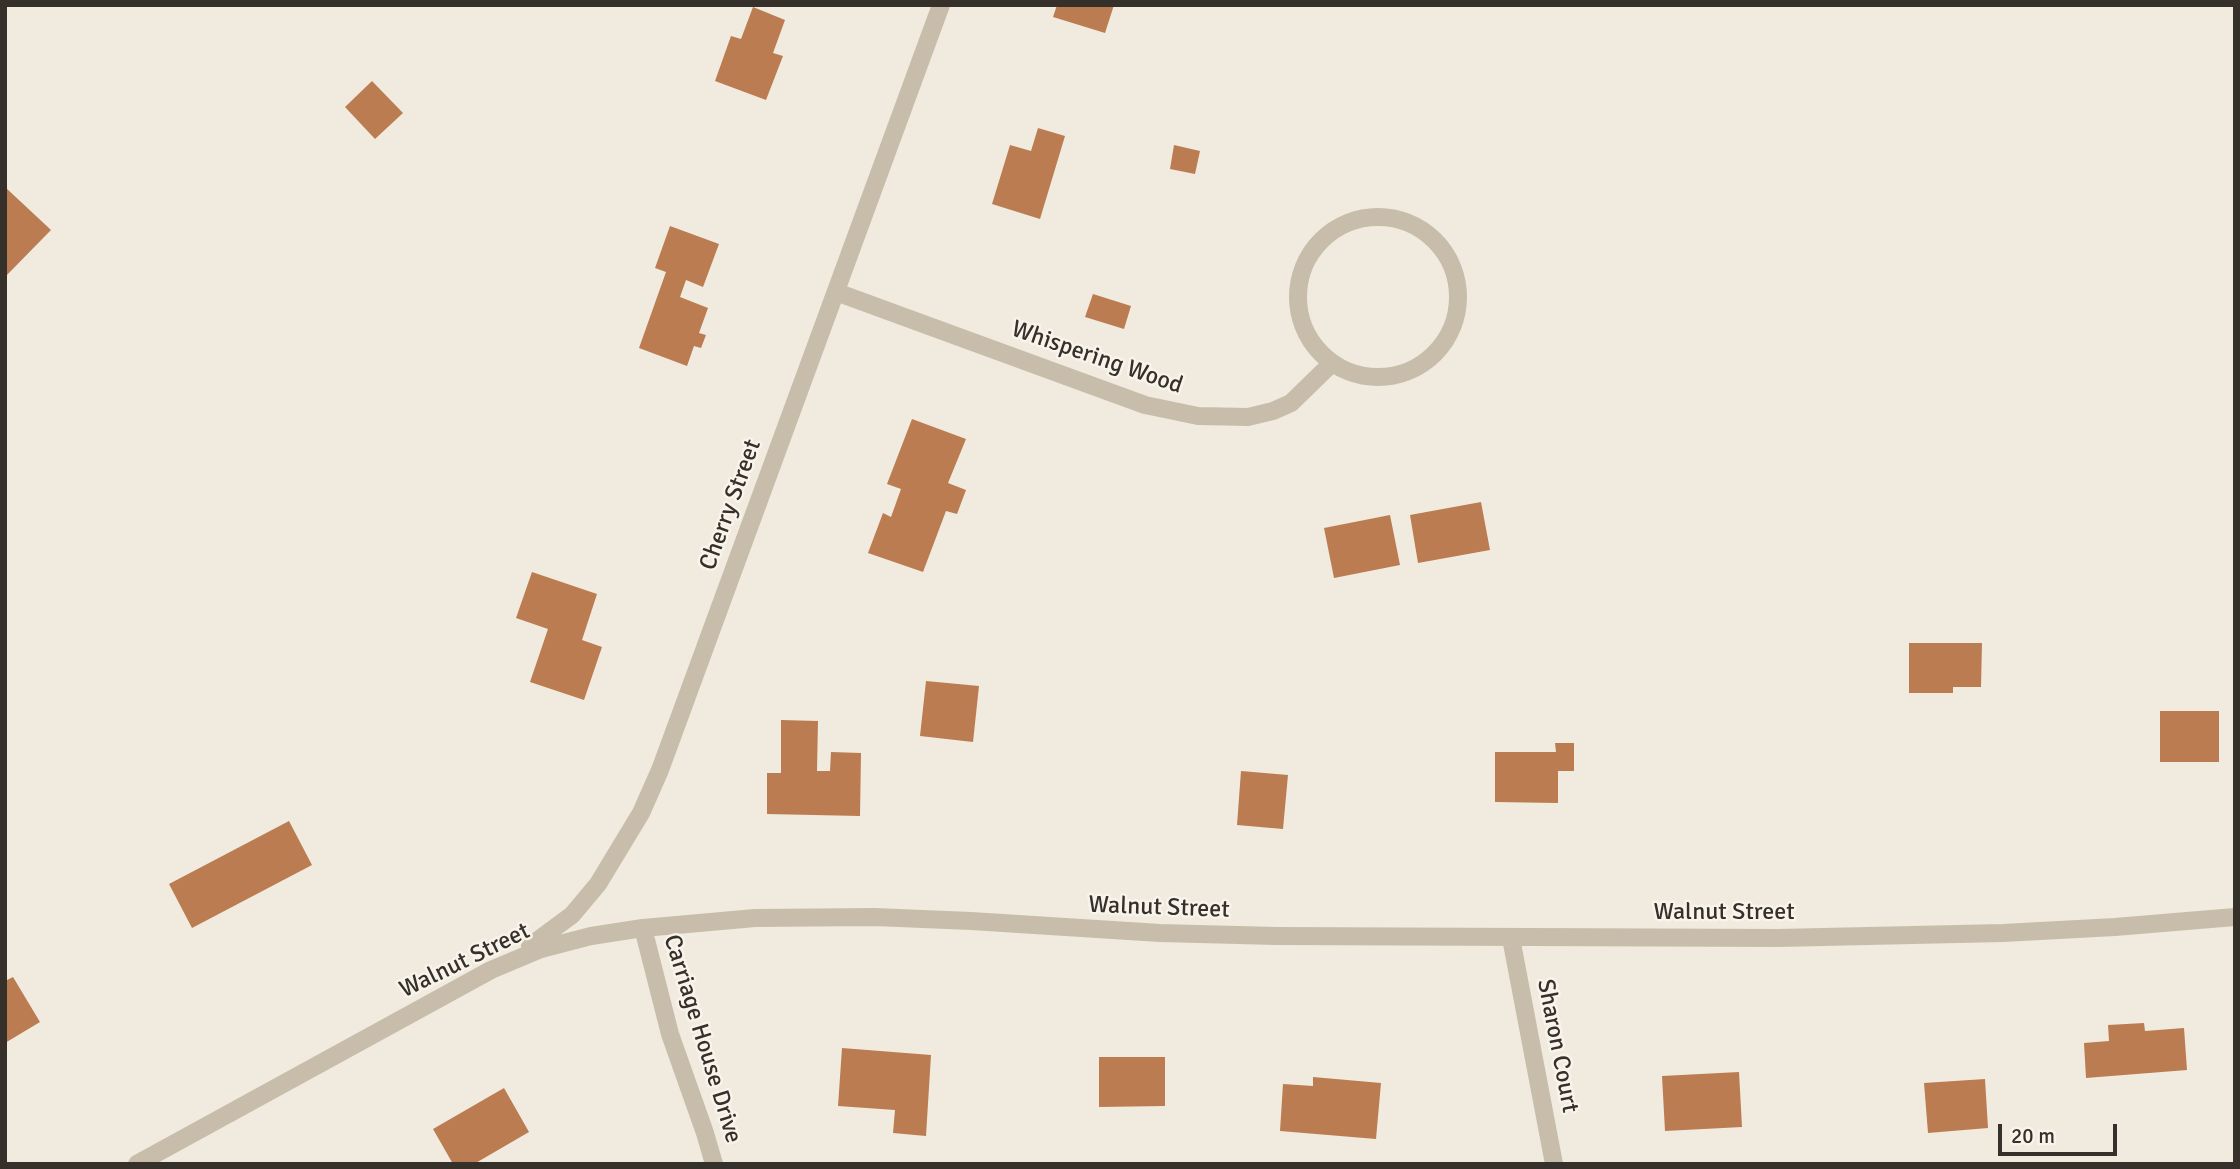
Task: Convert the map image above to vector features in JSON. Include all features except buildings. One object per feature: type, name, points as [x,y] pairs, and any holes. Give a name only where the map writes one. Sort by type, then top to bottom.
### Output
[{"type":"street","name":"Cherry Street","points":[[491,970],[547,935],[572,915],[598,884],[641,813],[660,770],[941,5]]},
{"type":"street","points":[[1371,216],[1398,219],[1424,231],[1443,250],[1455,276],[1455,317],[1443,342],[1423,362],[1385,377],[1357,374],[1332,363],[1312,343],[1300,317],[1300,276],[1312,251],[1321,240],[1344,223],[1371,216]]},
{"type":"street","name":"Whispering Wood","points":[[836,292],[1145,405],[1198,416],[1248,417],[1273,411],[1292,403],[1332,363]]},
{"type":"street","name":"Walnut Street","points":[[136,1164],[491,970],[541,949],[591,936],[643,928],[755,919],[863,917],[1160,933],[1765,938],[2003,933],[2235,917]]},
{"type":"street","name":"Carriage House Drive","points":[[643,928],[670,1034],[714,1164]]},
{"type":"street","name":"Sharon Court","points":[[1511,938],[1554,1164]]}]
